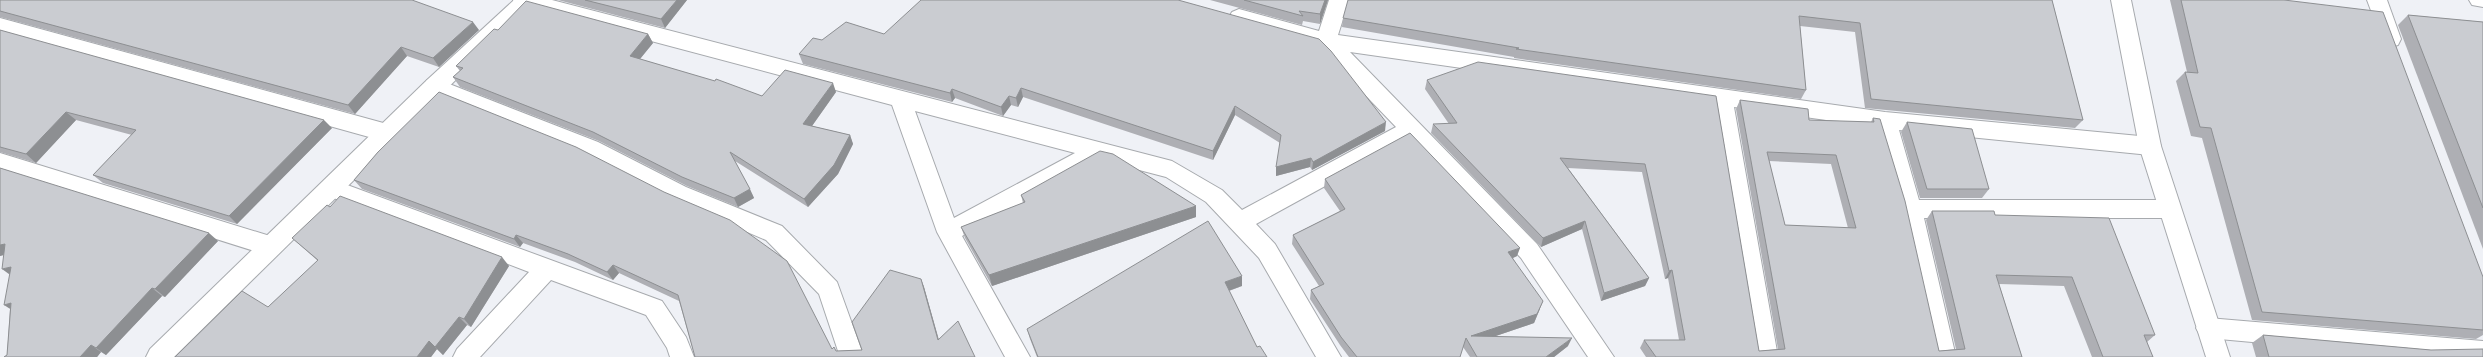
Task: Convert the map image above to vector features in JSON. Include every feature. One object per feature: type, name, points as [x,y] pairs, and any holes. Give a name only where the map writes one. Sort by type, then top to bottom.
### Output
[{"type":"street","points":[[158,357],[434,86],[525,0],[1172,170],[1214,196],[1267,251],[1330,357]]},
{"type":"street","points":[[1326,41],[1339,0]]},
{"type":"street","points":[[2121,0],[2150,146],[2218,357]]},
{"type":"street","points":[[2377,0],[2399,60]]},
{"type":"street","points":[[1221,12],[1326,41],[1885,120],[2150,146]]},
{"type":"street","points":[[0,26],[387,133]]},
{"type":"street","points":[[1326,41],[1529,251],[1602,357]]},
{"type":"street","points":[[434,86],[590,148],[678,192],[774,233],[829,290],[852,357]]},
{"type":"street","points":[[1722,97],[1766,357]]},
{"type":"street","points":[[900,99],[948,232],[1018,357]]},
{"type":"street","points":[[1885,120],[1911,209],[1944,357]]},
{"type":"street","points":[[1240,222],[1411,129]]},
{"type":"street","points":[[948,232],[1100,150]]},
{"type":"street","points":[[0,162],[270,246]]},
{"type":"street","points":[[331,188],[654,308],[678,344],[682,357]]},
{"type":"street","points":[[1911,209],[2170,209]]},
{"type":"street","points":[[465,357],[547,268]]},
{"type":"street","points":[[2208,328],[2483,352]]},
{"type":"building","points":[[0,0],[412,0],[473,22],[433,58],[401,47],[348,105],[0,11]]},
{"type":"building","points":[[585,0],[677,0],[661,19]]},
{"type":"building","points":[[921,0],[1178,0],[1319,39],[1331,51],[1386,122],[1313,162],[1311,158],[1276,167],[1281,135],[1235,106],[1213,151],[1021,88],[1016,98],[1009,96],[1001,107],[952,89],[950,93],[799,54],[813,38],[822,40],[846,22],[884,34]]},
{"type":"building","points":[[1244,0],[1325,0],[1320,14],[1299,11],[1303,16]]},
{"type":"building","points":[[1348,0],[2052,0],[2083,120],[1871,99],[1860,23],[1799,16],[1806,90],[1516,49],[1519,48],[1343,18]]},
{"type":"building","points":[[2181,0],[2284,0],[2383,12],[2483,277],[2483,330],[2262,312],[2211,128],[2200,127],[2185,72],[2198,73]]},
{"type":"building","points":[[526,1],[648,34],[630,56],[715,81],[716,79],[762,96],[785,70],[833,83],[803,124],[850,135],[834,165],[804,199],[730,152],[750,189],[734,198],[682,177],[593,132],[453,77],[463,68],[456,66],[494,29],[498,30]]},
{"type":"building","points":[[2408,15],[2483,22],[2483,208]]},
{"type":"building","points":[[0,30],[324,120],[229,216],[93,175],[136,130],[66,112],[26,154],[0,147]]},
{"type":"building","points":[[1478,62],[1716,96],[1759,351],[1785,349],[1740,100],[1808,109],[1809,120],[1874,122],[1873,118],[1880,119],[1905,201],[1939,351],[1965,349],[1932,211],[1994,211],[1995,215],[2109,218],[2155,335],[2144,335],[2153,357],[2103,357],[2072,277],[1996,275],[2022,357],[1656,357],[1644,340],[1685,340],[1672,270],[1669,271],[1645,164],[1560,158],[1649,278],[1604,293],[1585,221],[1543,238],[1433,124],[1457,123],[1427,80]],"holes":[[[1767,152],[1836,155],[1856,228],[1785,225]]]},
{"type":"building","points":[[439,92],[576,147],[664,192],[730,220],[787,261],[832,349],[834,347],[836,351],[862,350],[852,322],[890,270],[921,279],[938,340],[958,321],[975,357],[695,357],[678,295],[613,265],[607,272],[568,254],[516,235],[514,239],[354,180],[378,152]]},
{"type":"building","points":[[1907,122],[1972,129],[1989,189],[1927,189]]},
{"type":"building","points":[[1410,133],[1520,248],[1508,252],[1543,301],[1537,314],[1471,336],[1572,338],[1546,357],[1477,357],[1466,338],[1460,357],[1357,357],[1341,337],[1311,290],[1324,284],[1293,235],[1345,209],[1325,179]]},
{"type":"building","points":[[1100,151],[1113,154],[1196,206],[989,275],[961,227],[1025,202],[1021,195]]},
{"type":"building","points":[[0,168],[209,233],[155,289],[152,288],[96,348],[91,345],[80,357],[4,357],[7,355],[11,303],[4,305],[11,267],[2,269],[5,244],[0,245]]},
{"type":"building","points":[[340,196],[502,257],[464,319],[459,317],[435,347],[429,341],[417,357],[175,357],[242,291],[268,307],[318,260],[292,238],[327,205],[330,207]]},
{"type":"building","points":[[1208,221],[1242,276],[1225,282],[1257,347],[1260,346],[1267,357],[1038,357],[1027,329]]},
{"type":"building","points":[[2263,335],[2431,350],[2483,349],[2483,357],[2269,357]]}]
